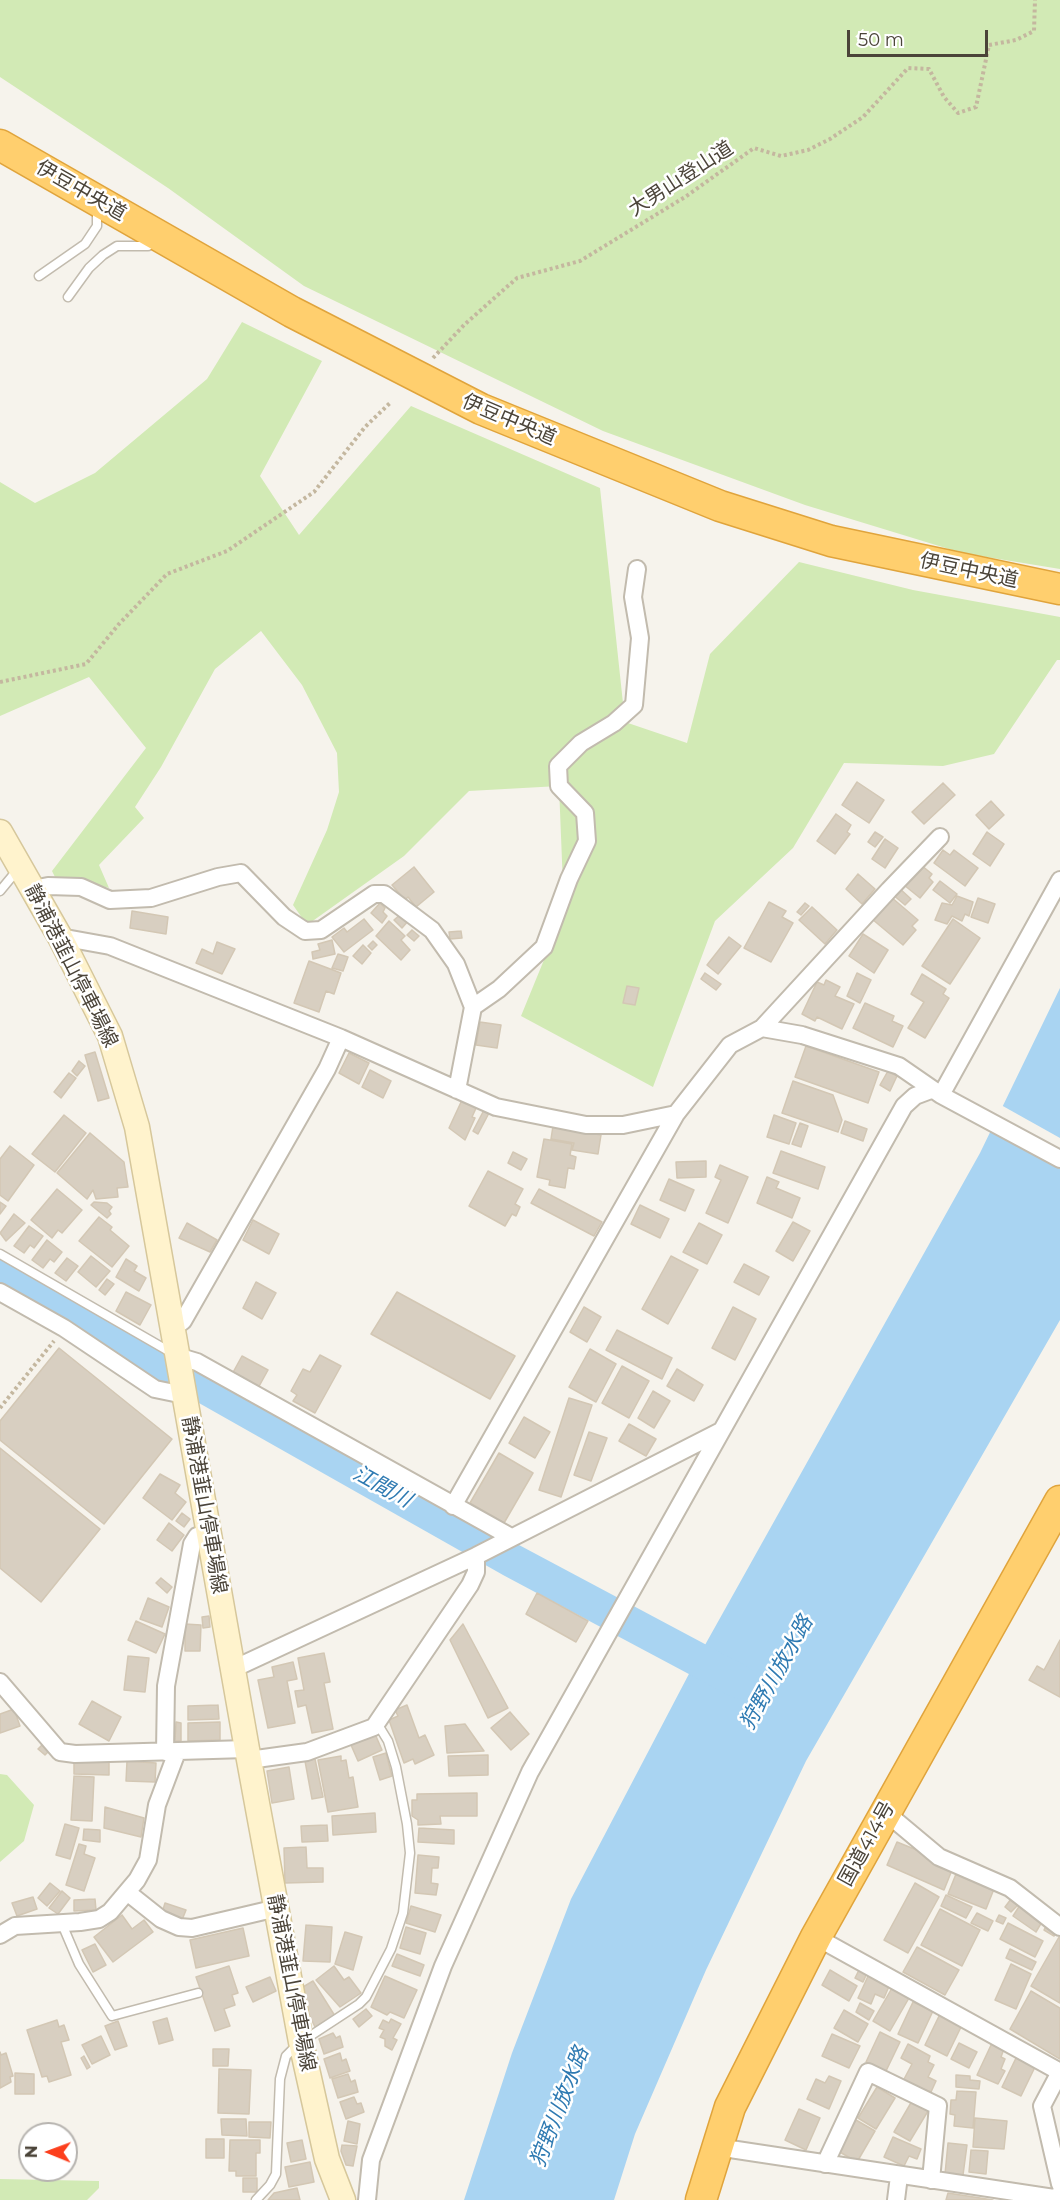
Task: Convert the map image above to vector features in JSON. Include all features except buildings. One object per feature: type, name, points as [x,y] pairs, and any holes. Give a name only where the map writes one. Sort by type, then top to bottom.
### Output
[{"type":"highway","name":"伊豆中央道","points":[[0,145],[292,312],[481,409],[720,506],[820,537],[1060,589]]},
{"type":"highway","name":"伊豆中央道","points":[[0,164],[360,361],[503,434],[703,510],[825,549],[959,580],[1060,599]]},
{"type":"highway","name":"国道414号","points":[[701,2200],[717,2147],[744,2076],[884,1811],[1060,1501]]},
{"type":"main road","name":"静浦港韮山停車場線","points":[[0,832],[60,937],[110,1036],[137,1126],[248,1755],[302,2042],[327,2159],[343,2200]]},
{"type":"street","points":[[473,1007],[499,989],[544,947],[569,879],[587,841],[585,813],[560,786],[558,766],[580,744],[614,723],[634,705],[640,638],[633,597],[637,569]]},
{"type":"street","points":[[453,1506],[676,1114],[730,1045],[762,1028],[940,837]]},
{"type":"street","points":[[33,889],[48,886],[81,887],[110,900],[151,898],[218,877],[241,873],[284,917],[304,931],[321,930],[374,894],[384,894],[432,930],[456,964],[473,1007],[457,1090]]},
{"type":"street","points":[[942,1095],[1060,880]]},
{"type":"street","points":[[60,937],[110,946],[341,1038],[496,1107],[586,1125],[623,1125],[676,1114]]},
{"type":"street","points":[[762,1028],[802,1035],[899,1066],[942,1095],[1060,1159]]},
{"type":"street","points":[[172,1329],[183,1321],[327,1069],[341,1038]]},
{"type":"street","points":[[367,2200],[371,2160],[443,1966],[530,1772],[904,1107],[915,1096],[942,1095]]},
{"type":"street","points":[[0,1292],[64,1328],[155,1389],[183,1389]]},
{"type":"street","points":[[177,1356],[196,1362],[453,1506],[507,1539]]},
{"type":"street","points":[[233,1669],[476,1556],[721,1431]]},
{"type":"street","points":[[0,1935],[15,1926],[62,1924],[99,1919],[110,1912],[127,1892],[148,1860],[157,1804],[171,1752],[166,1686],[192,1544],[197,1536],[209,1533]]},
{"type":"street","points":[[0,1682],[60,1752],[248,1755],[308,1752],[363,1733],[377,1723],[470,1585],[476,1572],[476,1556]]},
{"type":"street","points":[[884,1811],[939,1857],[1010,1888],[1060,1928]]},
{"type":"street","points":[[127,1892],[161,1919],[179,1927],[192,1929],[277,1908]]},
{"type":"street","points":[[816,1937],[1060,2072],[1042,2106],[1060,2184]]},
{"type":"street","points":[[825,2164],[868,2072],[938,2106],[932,2180]]},
{"type":"street","points":[[717,2147],[1054,2198],[1060,2195]]},
{"type":"street","points":[[896,2200],[899,2176]]},
{"type":"lane","points":[[0,154],[96,209],[97,226],[85,244],[39,276]]},
{"type":"lane","points":[[68,297],[89,268],[117,246],[148,246]]},
{"type":"lane","points":[[0,891],[21,866]]},
{"type":"lane","points":[[0,1254],[177,1356]]},
{"type":"lane","points":[[256,2200],[270,2185],[278,2162],[282,2065],[286,2056],[366,1997],[391,1949],[403,1913],[410,1853],[407,1824],[396,1767],[388,1741],[377,1723]]},
{"type":"lane","points":[[62,1924],[79,1964],[112,2016],[198,1994]]},
{"type":"path","name":"大男山登山道","points":[[428,363],[465,324],[517,278],[580,261],[685,197],[754,148],[782,156],[808,150],[830,140],[863,117],[908,68],[928,69],[944,97],[957,113],[976,107],[989,45],[1016,40],[1034,31],[1035,0]]},
{"type":"path","points":[[0,682],[86,664],[119,624],[167,574],[227,551],[314,492],[365,427],[392,402]]},
{"type":"path","points":[[0,1407],[64,1328]]},
{"type":"green space","points":[[0,0],[1060,0],[1060,569],[962,553],[805,505],[603,431],[304,286],[168,188],[0,77]]},
{"type":"green space","points":[[242,322],[322,361],[260,476],[299,535],[411,406],[600,488],[625,722],[687,743],[710,654],[799,562],[913,590],[1060,617],[1060,660],[1057,660],[994,754],[943,766],[844,763],[793,848],[715,921],[653,1087],[521,1016],[564,911],[559,786],[469,791],[404,856],[307,925],[293,905],[327,830],[339,792],[337,753],[302,685],[261,631],[215,669],[161,767],[135,807],[144,818],[99,865],[109,888],[80,880],[55,877],[52,871],[146,748],[89,677],[0,716],[0,482],[35,503],[95,473],[207,379]]},
{"type":"green space","points":[[0,1774],[7,1775],[34,1805],[24,1841],[0,1862]]},
{"type":"green space","points":[[0,2179],[18,2179],[18,2182],[99,2181],[99,2188],[87,2200],[0,2200]]},
{"type":"water","name":"狩野川放水路","points":[[1060,988],[1060,1320],[806,1761],[706,1970],[635,2134],[614,2200],[464,2200],[512,2053],[571,1899],[691,1670],[980,1153]]},
{"type":"pier","points":[[1001,1105],[1060,1138],[1060,1169],[989,1129]]},
{"type":"waterway","name":"江間川","points":[[0,1271],[511,1560],[740,1682]]}]
